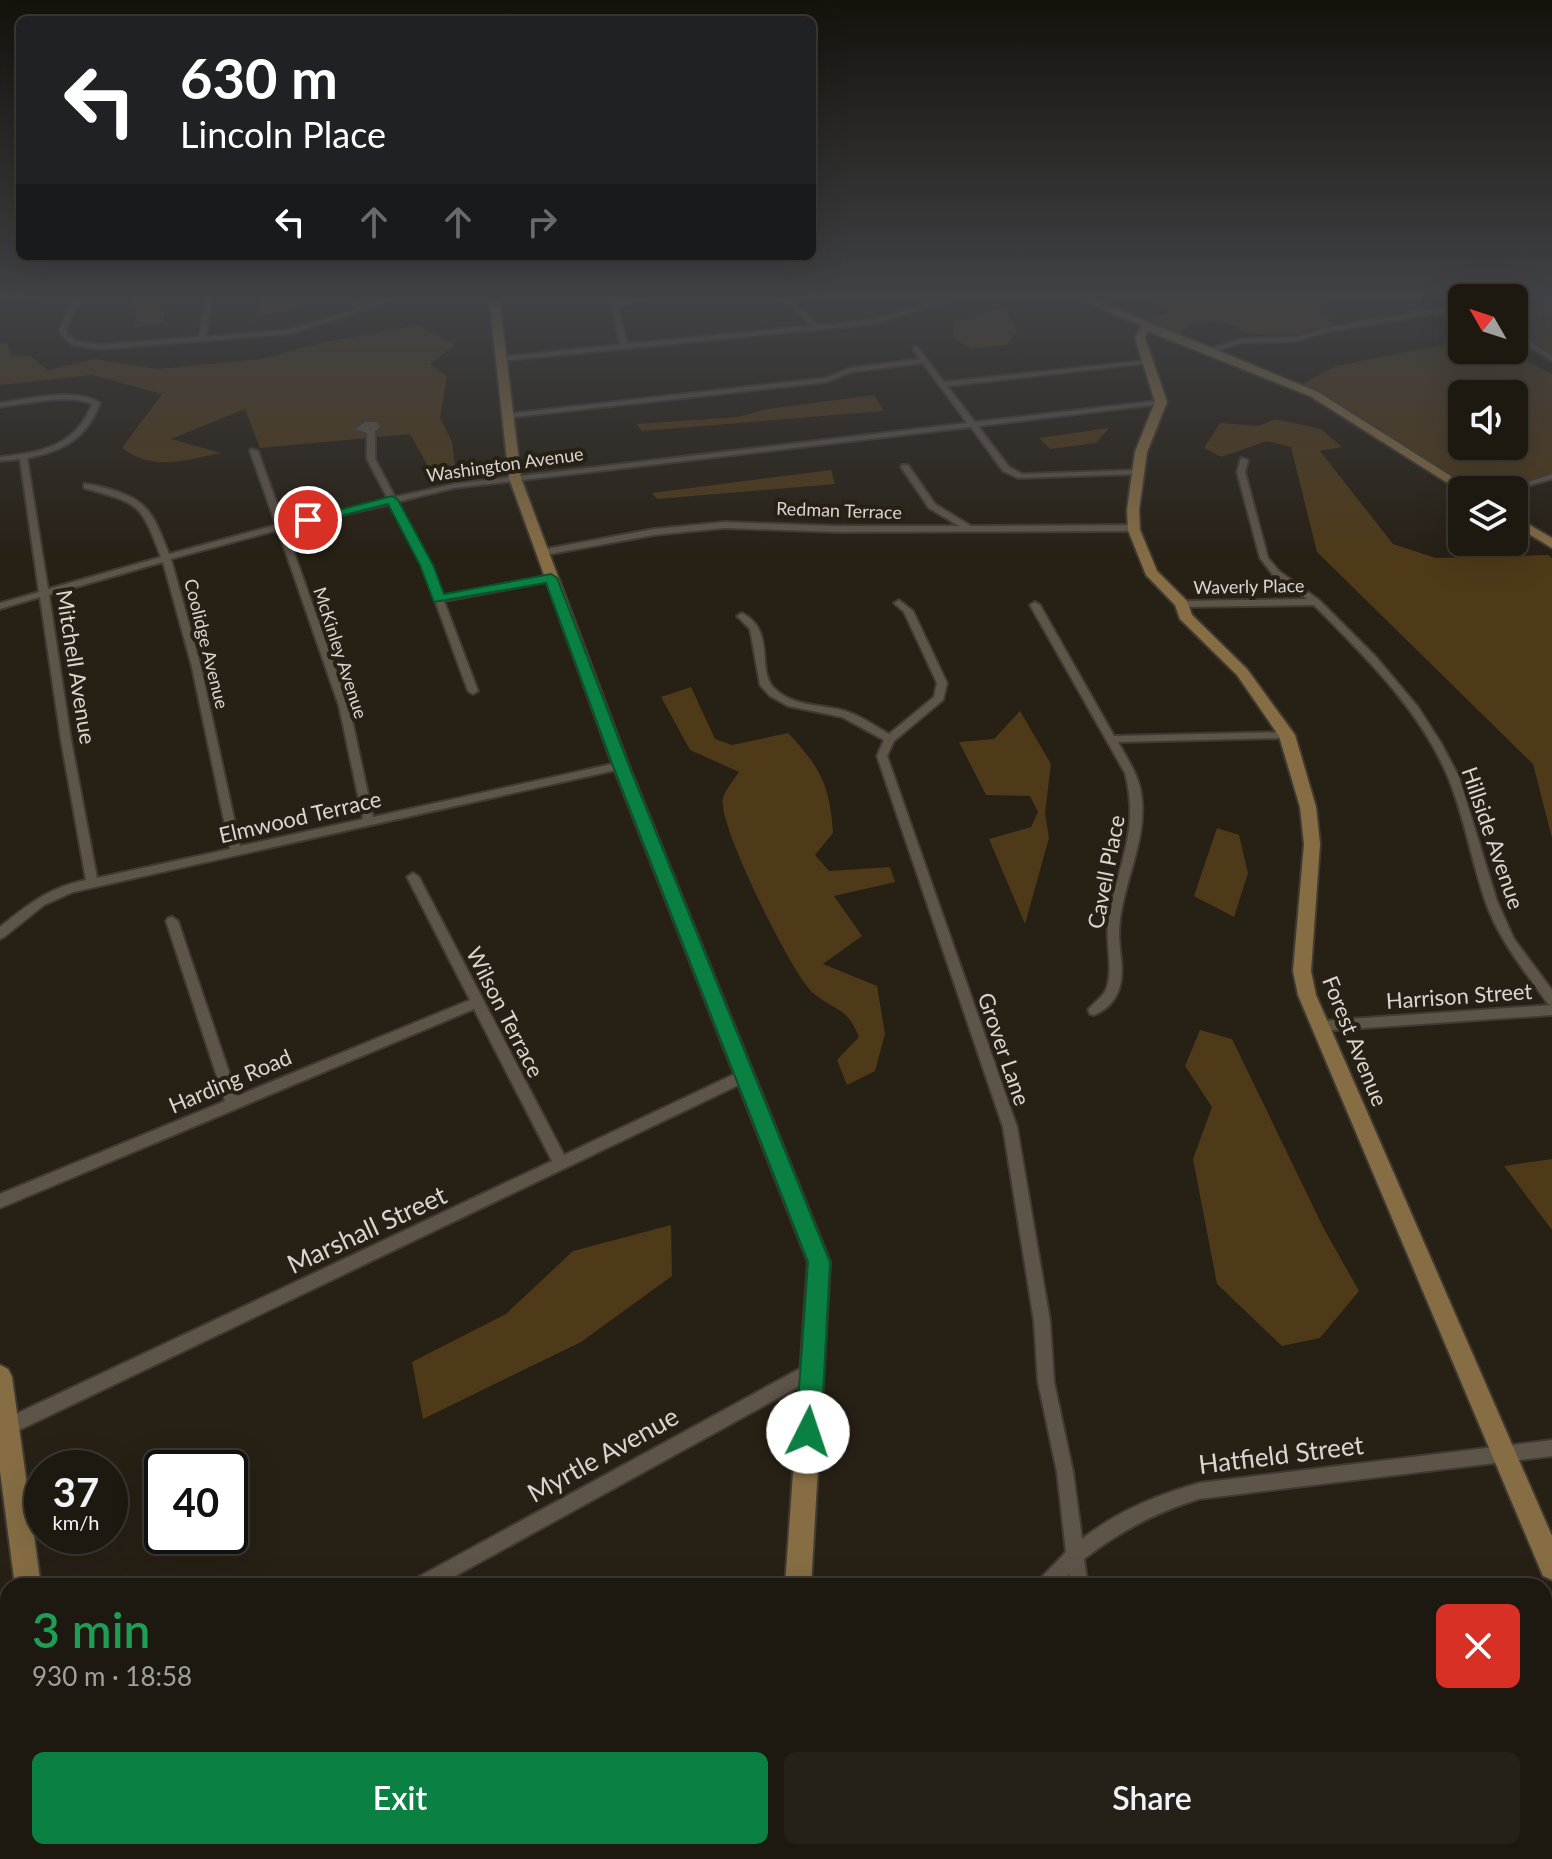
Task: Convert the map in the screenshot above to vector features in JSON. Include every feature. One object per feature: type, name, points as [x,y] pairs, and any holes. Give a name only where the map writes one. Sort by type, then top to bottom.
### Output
[{"type":"street","points":[[503,384],[515,478],[545,552],[551,578],[621,766],[819,1262],[799,1578]]},
{"type":"street","points":[[506,416],[794,384]]},
{"type":"street","points":[[943,384],[1006,469],[1021,476],[1139,472]]},
{"type":"street","points":[[1156,384],[1161,402]]},
{"type":"street","points":[[1287,384],[1324,399],[1448,478]]},
{"type":"street","points":[[0,405],[71,398],[90,399],[96,403],[91,422],[79,435],[50,449],[0,459]]},
{"type":"street","name":"Washington Avenue","points":[[0,606],[280,527],[392,500],[515,478],[1161,402]]},
{"type":"street","name":"Forest Avenue","points":[[1161,402],[1141,452],[1133,510],[1134,528],[1151,572],[1182,604],[1185,616],[1242,672],[1287,735],[1308,807],[1312,844],[1302,971],[1307,995],[1552,1567]]},
{"type":"street","points":[[371,430],[371,459],[426,565],[473,691]]},
{"type":"street","name":"McKinley Avenue","points":[[254,451],[344,706],[369,823]]},
{"type":"street","name":"Mitchell Avenue","points":[[23,456],[66,740],[92,882]]},
{"type":"street","name":"Hillside Avenue","points":[[1244,460],[1241,472],[1264,558],[1276,573],[1316,602],[1373,659],[1414,709],[1454,777],[1491,901],[1509,941],[1552,1000]]},
{"type":"street","points":[[905,467],[932,506],[970,529]]},
{"type":"street","points":[[1528,483],[1552,476]]},
{"type":"street","name":"Coolidge Avenue","points":[[87,486],[138,503],[146,511],[168,558],[214,741],[236,852]]},
{"type":"street","name":"Redman Terrace","points":[[545,552],[654,532],[725,525],[1134,528]]},
{"type":"street","points":[[1528,529],[1552,544]]},
{"type":"street","points":[[439,599],[551,578]]},
{"type":"street","name":"Waverly Place","points":[[1182,604],[1316,602]]},
{"type":"street","points":[[742,616],[755,628],[765,685],[771,692],[793,705],[842,713],[890,739],[930,708],[939,698],[942,683],[908,611],[899,603]]},
{"type":"street","name":"Cavell Place","points":[[1035,605],[1133,782],[1138,822],[1115,912],[1113,941],[1117,973],[1110,996],[1094,1010]]},
{"type":"street","points":[[1111,739],[1287,735]]},
{"type":"street","name":"Grover Lane","points":[[890,739],[882,756],[884,767],[1010,1127],[1042,1321],[1046,1382],[1065,1472],[1078,1578]]},
{"type":"street","name":"Elmwood Terrace","points":[[0,934],[40,902],[60,891],[92,882],[621,766]]},
{"type":"street","name":"Wilson Terrace","points":[[413,877],[561,1164]]},
{"type":"street","points":[[172,921],[233,1104]]},
{"type":"street","name":"Harding Road","points":[[0,1201],[477,1002]]},
{"type":"street","name":"Harrison Street","points":[[1321,1026],[1552,1010]]},
{"type":"street","name":"Marshall Street","points":[[7,1427],[746,1075]]},
{"type":"street","name":"Myrtle Avenue","points":[[434,1578],[812,1370]]},
{"type":"street","points":[[1,1390],[27,1578]]},
{"type":"street","name":"Hatfield Street","points":[[1052,1578],[1097,1535],[1146,1507],[1199,1491],[1552,1448]]},
{"type":"shaded area","points":[[124,384],[446,384],[440,418],[452,442],[457,480],[438,484],[410,434],[260,448],[245,409],[171,439],[221,453],[182,461],[146,460],[122,448],[162,394]]},
{"type":"shaded area","points":[[1302,384],[1448,384],[1448,460],[1528,460],[1528,384],[1552,384],[1552,473],[1528,480],[1528,476],[1452,476]]},
{"type":"shaded area","points":[[874,395],[884,411],[642,431],[636,424],[738,417],[768,409]]},
{"type":"shaded area","points":[[1275,419],[1321,429],[1342,447],[1320,451],[1393,544],[1436,558],[1548,555],[1552,558],[1552,838],[1533,764],[1317,552],[1291,447],[1267,441],[1221,457],[1204,448],[1220,423],[1259,426]]},
{"type":"shaded area","points":[[1109,428],[1096,443],[1050,449],[1039,438]]},
{"type":"shaded area","points":[[831,470],[835,484],[657,499],[652,493]]},
{"type":"shaded area","points":[[691,687],[715,739],[732,745],[788,733],[808,756],[816,767],[829,802],[833,833],[815,855],[829,871],[890,867],[895,882],[834,896],[862,936],[823,964],[877,986],[885,1034],[875,1071],[847,1085],[837,1060],[859,1037],[849,1019],[812,992],[802,979],[757,897],[731,836],[723,798],[739,772],[690,750],[661,697]]},
{"type":"shaded area","points":[[1020,711],[1051,764],[1045,813],[1049,838],[1025,924],[989,839],[1031,827],[1038,812],[1030,796],[986,795],[959,742],[994,739]]},
{"type":"shaded area","points":[[1217,828],[1239,835],[1248,873],[1234,917],[1194,896]]},
{"type":"shaded area","points":[[1200,1030],[1232,1039],[1324,1229],[1359,1291],[1320,1338],[1282,1346],[1217,1284],[1193,1159],[1212,1107],[1185,1066]]},
{"type":"shaded area","points":[[1552,1159],[1552,1230],[1504,1166]]},
{"type":"shaded area","points":[[671,1225],[672,1276],[581,1342],[423,1419],[412,1362],[506,1314],[573,1251]]},
{"type":"route","points":[[308,520],[392,500],[426,565],[439,599],[551,578],[621,766],[819,1262],[808,1432]]}]
